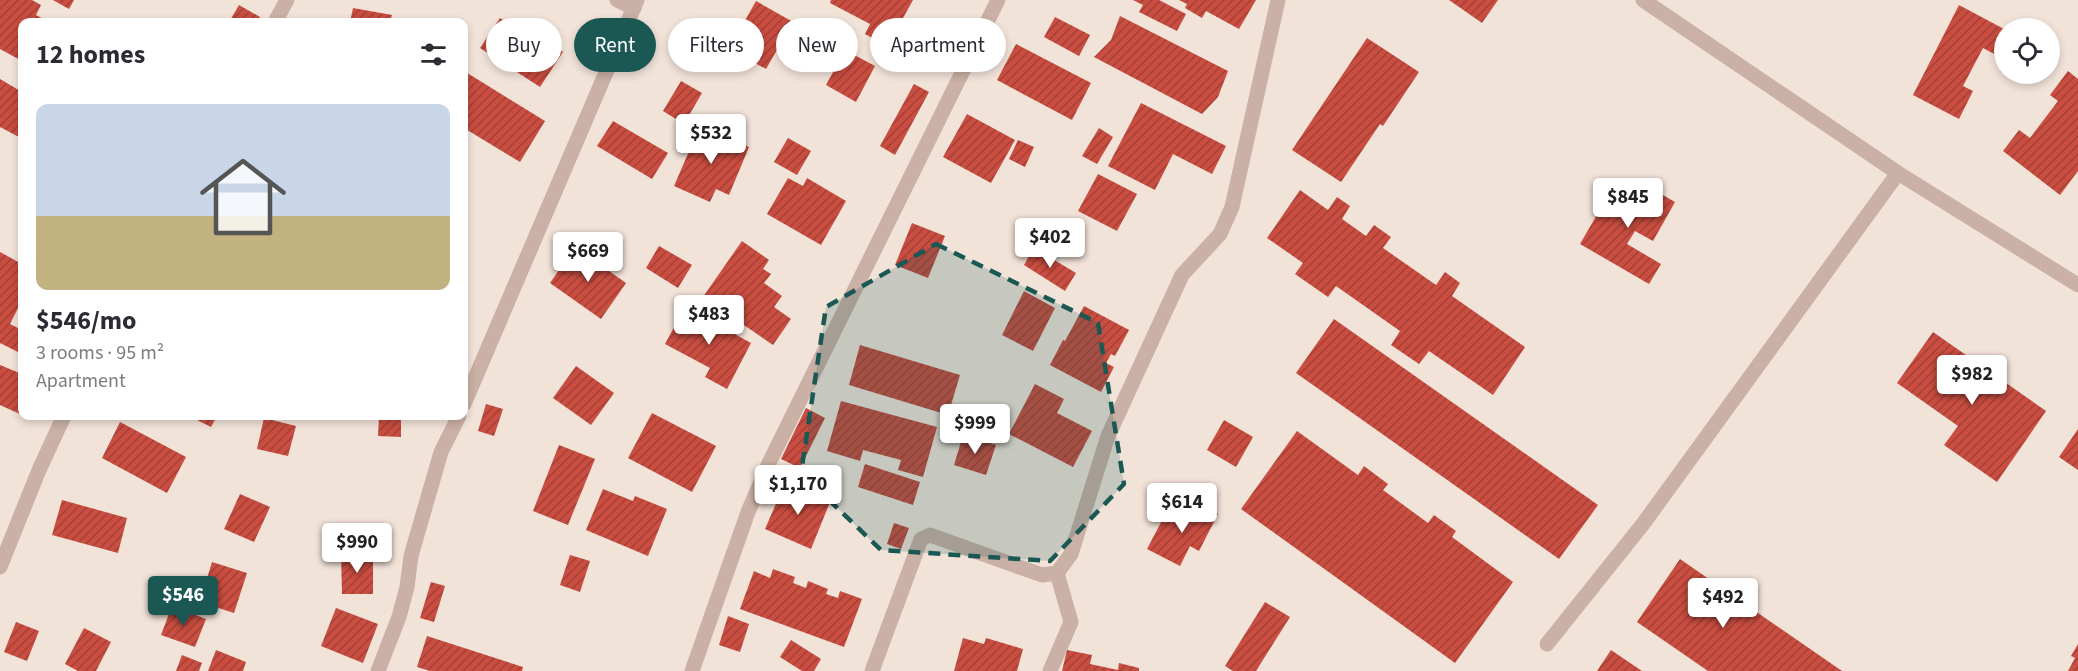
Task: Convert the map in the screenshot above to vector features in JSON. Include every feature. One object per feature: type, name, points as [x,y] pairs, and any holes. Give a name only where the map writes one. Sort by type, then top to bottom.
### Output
[{"type":"street","points":[[277,18],[287,0]]},
{"type":"street","points":[[468,395],[635,4],[617,0]]},
{"type":"street","points":[[693,671],[748,512],[769,463],[998,0]]},
{"type":"street","points":[[872,671],[921,539],[930,535],[1042,575],[1058,573],[1071,554],[1108,436],[1182,274],[1220,234],[1232,207],[1278,0]]},
{"type":"street","points":[[1643,0],[1898,172],[2078,285]]},
{"type":"street","points":[[1547,644],[1643,524],[1898,172]]},
{"type":"street","points":[[0,567],[39,470],[62,420]]},
{"type":"street","points":[[378,671],[399,617],[411,556],[441,452],[457,420]]},
{"type":"street","points":[[1050,671],[1071,622],[1058,573]]},
{"type":"highlighted area","points":[[936,244],[1098,323],[1124,484],[1050,561],[881,550],[801,473],[826,307]]},
{"type":"building","points":[[0,0],[32,0],[41,5],[36,15],[42,18],[18,18],[18,59],[0,49]]},
{"type":"building","points":[[53,0],[74,0],[69,9]]},
{"type":"building","points":[[831,0],[913,0],[903,18],[870,18],[870,24],[830,3]]},
{"type":"building","points":[[1133,0],[1159,0],[1186,14],[1177,31],[1139,12],[1143,5]]},
{"type":"building","points":[[1179,0],[1256,0],[1239,29],[1206,11],[1202,18],[1185,8],[1187,4]]},
{"type":"building","points":[[1449,0],[1498,0],[1482,23]]},
{"type":"building","points":[[756,1],[786,18],[776,18],[776,52],[766,69],[764,68],[764,18],[746,18]]},
{"type":"building","points":[[239,5],[260,17],[259,18],[231,18]]},
{"type":"building","points":[[1959,5],[1994,24],[1994,54],[1983,48],[1963,86],[1973,91],[1959,119],[1913,95]]},
{"type":"building","points":[[353,8],[392,15],[391,18],[351,18]]},
{"type":"building","points":[[1120,16],[1228,71],[1218,97],[1202,114],[1094,57],[1111,40]]},
{"type":"building","points":[[1055,17],[1090,35],[1079,56],[1044,37]]},
{"type":"building","points":[[870,24],[870,37],[865,34]]},
{"type":"building","points":[[1367,38],[1419,72],[1383,126],[1380,124],[1341,182],[1292,150]]},
{"type":"building","points":[[486,39],[486,52],[480,48]]},
{"type":"building","points":[[1016,44],[1091,83],[1072,120],[997,80],[1001,72],[1006,72],[1006,63]]},
{"type":"building","points":[[858,57],[870,63],[872,72],[856,102],[826,85],[833,72],[858,72]]},
{"type":"building","points":[[2068,71],[2078,79],[2078,171],[2060,195],[2003,151],[2019,130],[2030,138],[2058,101],[2050,95]]},
{"type":"building","points":[[517,72],[550,72],[540,87]]},
{"type":"building","points":[[468,73],[545,121],[520,162],[468,130]]},
{"type":"building","points":[[0,79],[18,90],[18,136],[0,127]]},
{"type":"building","points":[[681,81],[702,93],[684,124],[663,111]]},
{"type":"building","points":[[914,84],[929,92],[895,155],[880,146]]},
{"type":"building","points":[[1141,103],[1226,146],[1212,174],[1173,154],[1155,190],[1108,166]]},
{"type":"building","points":[[967,114],[1015,140],[991,183],[943,157]]},
{"type":"building","points":[[613,121],[668,153],[652,179],[597,146]]},
{"type":"building","points":[[700,126],[749,147],[729,195],[716,189],[710,202],[674,186]]},
{"type":"building","points":[[1099,128],[1113,137],[1097,164],[1082,156]]},
{"type":"building","points":[[788,138],[811,151],[797,175],[774,162]]},
{"type":"building","points":[[1018,140],[1034,147],[1025,167],[1009,159]]},
{"type":"building","points":[[1098,174],[1137,194],[1117,231],[1078,211]]},
{"type":"building","points":[[788,178],[803,186],[807,178],[846,201],[821,245],[767,214]]},
{"type":"building","points":[[1616,182],[1645,199],[1651,188],[1675,202],[1653,241],[1635,231],[1627,244],[1661,264],[1649,284],[1580,244]]},
{"type":"building","points":[[1300,190],[1328,210],[1337,197],[1350,206],[1342,219],[1366,236],[1374,225],[1391,237],[1383,248],[1436,285],[1445,272],[1460,283],[1452,296],[1525,347],[1493,395],[1429,351],[1419,364],[1391,345],[1400,331],[1336,286],[1328,297],[1295,274],[1303,263],[1267,238]]},
{"type":"building","points":[[912,223],[945,236],[928,278],[895,265]]},
{"type":"building","points":[[742,241],[769,260],[763,269],[771,274],[764,283],[782,296],[774,307],[791,319],[773,345],[703,297]]},
{"type":"building","points":[[659,246],[692,265],[678,288],[646,268]]},
{"type":"building","points":[[575,247],[626,283],[601,319],[550,283]]},
{"type":"building","points":[[1034,248],[1076,273],[1065,291],[1024,265]]},
{"type":"building","points":[[0,252],[18,262],[18,308],[10,324],[18,328],[18,352],[0,343]]},
{"type":"building","points":[[1024,291],[1055,308],[1033,351],[1002,335]]},
{"type":"building","points":[[1084,306],[1129,330],[1115,356],[1111,354],[1106,363],[1114,367],[1101,392],[1050,365]]},
{"type":"building","points":[[685,307],[751,343],[727,389],[705,377],[710,368],[665,344]]},
{"type":"building","points":[[1334,319],[1598,505],[1559,559],[1296,373]]},
{"type":"building","points":[[1933,332],[2046,411],[1997,482],[1944,445],[1958,426],[1897,383]]},
{"type":"building","points":[[860,345],[960,375],[948,415],[849,385]]},
{"type":"building","points":[[0,365],[18,372],[18,413],[0,405]]},
{"type":"building","points":[[576,366],[614,393],[591,425],[553,398]]},
{"type":"building","points":[[1035,384],[1064,399],[1057,413],[1092,431],[1073,467],[1009,434]]},
{"type":"building","points":[[841,401],[937,427],[923,477],[898,470],[901,460],[863,450],[860,461],[827,451]]},
{"type":"building","points":[[486,404],[503,409],[494,436],[478,431]]},
{"type":"building","points":[[806,408],[825,418],[800,468],[781,459]]},
{"type":"building","points":[[652,413],[716,446],[692,492],[628,458]]},
{"type":"building","points":[[197,420],[215,420],[211,427]]},
{"type":"building","points":[[264,420],[296,426],[288,456],[257,449]]},
{"type":"building","points":[[379,420],[401,420],[401,437],[378,436]]},
{"type":"building","points":[[1224,420],[1253,437],[1236,467],[1207,450]]},
{"type":"building","points":[[120,422],[186,457],[167,493],[102,458]]},
{"type":"building","points":[[2078,429],[2078,470],[2059,457]]},
{"type":"building","points":[[1297,431],[1358,475],[1364,466],[1388,484],[1383,490],[1428,523],[1434,515],[1456,531],[1452,537],[1513,582],[1455,663],[1241,509]]},
{"type":"building","points":[[963,435],[996,445],[986,475],[954,465]]},
{"type":"building","points":[[559,445],[595,459],[568,525],[533,511]]},
{"type":"building","points":[[865,464],[920,482],[913,505],[858,487]]},
{"type":"building","points":[[785,483],[830,502],[811,549],[765,529]]},
{"type":"building","points":[[603,489],[633,501],[635,496],[667,509],[648,556],[586,530]]},
{"type":"building","points":[[240,494],[270,507],[254,542],[224,529]]},
{"type":"building","points":[[62,500],[127,518],[118,553],[52,535]]},
{"type":"building","points":[[1198,503],[1218,514],[1199,551],[1190,546],[1180,566],[1147,549],[1168,509],[1189,520]]},
{"type":"building","points":[[894,523],[909,528],[901,549],[887,544]]},
{"type":"building","points":[[341,554],[373,554],[373,594],[342,594]]},
{"type":"building","points":[[570,555],[590,561],[580,592],[560,585]]},
{"type":"building","points":[[1680,559],[1842,671],[1708,671],[1637,622]]},
{"type":"building","points":[[212,562],[247,573],[234,613],[200,602]]},
{"type":"building","points":[[773,569],[795,577],[793,583],[806,588],[808,581],[828,589],[826,594],[838,598],[840,591],[862,599],[844,647],[740,609],[754,571],[770,578]]},
{"type":"building","points":[[431,582],[445,586],[434,622],[420,618]]},
{"type":"building","points":[[1265,602],[1290,617],[1256,671],[1233,671],[1225,666]]},
{"type":"building","points":[[172,606],[206,619],[195,647],[161,635]]},
{"type":"building","points":[[336,608],[378,624],[363,663],[321,646]]},
{"type":"building","points":[[728,616],[749,624],[740,652],[719,645]]},
{"type":"building","points":[[16,622],[39,631],[27,661],[4,652]]},
{"type":"building","points":[[84,628],[111,642],[96,671],[78,671],[65,664]]},
{"type":"building","points":[[427,636],[523,667],[522,671],[430,671],[417,667]]},
{"type":"building","points":[[963,638],[984,644],[986,638],[1023,649],[1017,671],[954,671]]},
{"type":"building","points":[[791,640],[821,659],[814,671],[802,671],[780,657]]},
{"type":"building","points":[[2078,644],[2078,671],[2068,671],[2075,658],[2071,656]]},
{"type":"building","points":[[216,650],[246,662],[243,671],[208,671]]},
{"type":"building","points":[[1067,650],[1092,655],[1090,664],[1118,670],[1119,663],[1139,668],[1139,671],[1062,671]]},
{"type":"building","points":[[1611,650],[1642,671],[1597,671]]},
{"type":"building","points":[[182,655],[202,663],[199,671],[176,671]]}]
